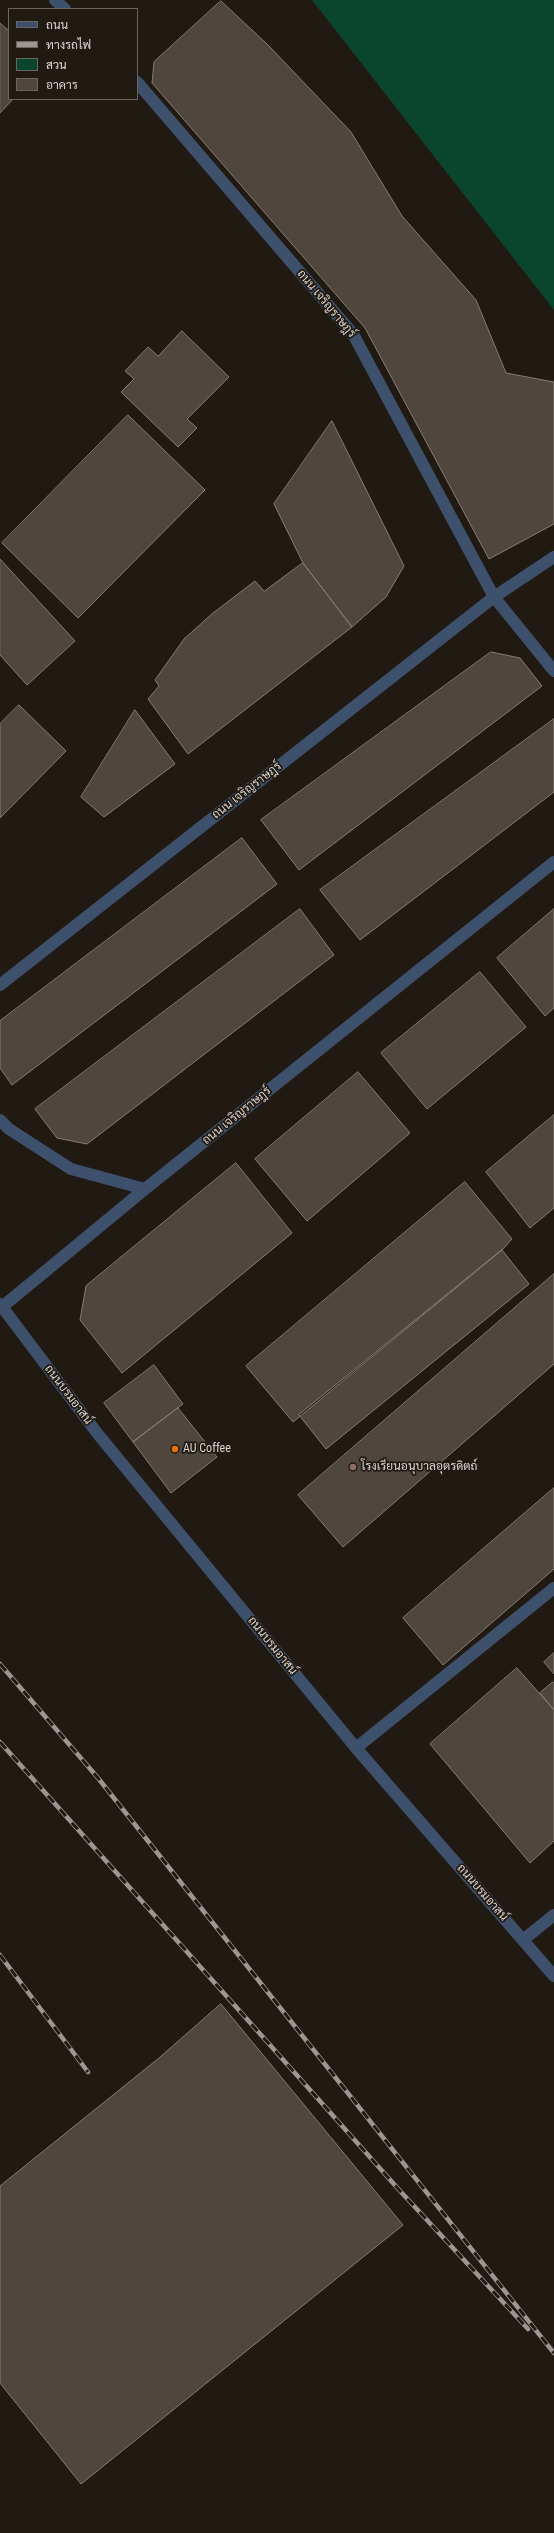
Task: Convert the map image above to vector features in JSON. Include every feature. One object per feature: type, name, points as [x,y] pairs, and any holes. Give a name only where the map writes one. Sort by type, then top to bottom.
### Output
[{"type":"street","name":"ถนน เจริญราษฎร์","points":[[138,83],[353,334],[469,546],[494,597],[554,671]]},
{"type":"street","points":[[494,597],[554,557]]},
{"type":"street","name":"ถนน เจริญราษฎร์","points":[[0,985],[494,597]]},
{"type":"street","name":"ถนน เจริญราษฎร์","points":[[1,1304],[554,862]]},
{"type":"street","points":[[0,1120],[9,1130],[71,1169],[144,1189]]},
{"type":"street","name":"ถนนบรมอาสน์","points":[[1,1304],[97,1433],[356,1748],[554,1976]]},
{"type":"street","points":[[356,1748],[554,1588]]},
{"type":"street","points":[[523,1940],[554,1915]]},
{"type":"green space","points":[[312,0],[554,0],[554,310]]},
{"type":"building","points":[[221,1],[268,45],[351,132],[402,216],[476,300],[506,373],[554,382],[554,524],[489,559],[365,328],[152,83],[154,62]]},
{"type":"building","points":[[0,23],[8,30],[8,100],[12,100],[0,113]]},
{"type":"building","points":[[182,331],[229,377],[187,419],[197,428],[178,447],[121,392],[134,379],[125,371],[148,347],[158,356]]},
{"type":"building","points":[[128,415],[205,490],[78,618],[2,543]]},
{"type":"building","points":[[332,421],[404,566],[386,597],[352,627],[303,563],[274,504]]},
{"type":"building","points":[[0,559],[75,641],[27,685],[0,655]]},
{"type":"building","points":[[303,563],[352,627],[188,754],[148,699],[159,686],[155,680],[184,639],[213,613],[255,581],[264,591]]},
{"type":"building","points":[[491,652],[520,658],[542,686],[299,870],[261,820]]},
{"type":"building","points":[[19,705],[66,751],[0,818],[0,724]]},
{"type":"building","points":[[135,710],[175,764],[104,817],[81,797]]},
{"type":"building","points":[[554,719],[554,792],[360,940],[320,890]]},
{"type":"building","points":[[242,838],[277,884],[12,1085],[0,1068],[0,1021]]},
{"type":"building","points":[[300,909],[334,955],[87,1144],[57,1138],[35,1109]]},
{"type":"building","points":[[554,909],[554,1008],[545,1016],[497,958]]},
{"type":"building","points":[[480,972],[526,1027],[427,1109],[381,1053]]},
{"type":"building","points":[[358,1072],[410,1133],[307,1221],[255,1159]]},
{"type":"building","points":[[554,1115],[554,1208],[530,1228],[486,1172]]},
{"type":"building","points":[[236,1163],[292,1233],[122,1373],[80,1320],[86,1286]]},
{"type":"building","points":[[465,1182],[512,1239],[502,1250],[293,1422],[246,1366]]},
{"type":"building","points":[[502,1250],[529,1284],[326,1449],[299,1415]]},
{"type":"building","points":[[554,1274],[554,1364],[343,1547],[298,1495]]},
{"type":"building","points":[[154,1365],[183,1404],[133,1442],[104,1403]]},
{"type":"building","name":"AU Coffee","points":[[178,1408],[217,1457],[171,1493],[133,1442]]},
{"type":"building","points":[[554,1488],[554,1569],[443,1665],[403,1618]]},
{"type":"building","points":[[554,1653],[554,1674],[544,1662]]},
{"type":"building","points":[[517,1668],[554,1710],[554,1841],[530,1863],[430,1744]]},
{"type":"building","points":[[553,1682],[554,1683],[554,1710],[540,1693]]},
{"type":"building","points":[[221,2004],[403,2225],[81,2484],[0,2383],[0,2186],[159,2058]]},
{"type":"railway","points":[[0,1664],[98,1778],[554,2353]]},
{"type":"railway","points":[[0,1742],[401,2192],[528,2329]]},
{"type":"railway","points":[[0,1955],[88,2072]]},
{"type":"place","name":"AU Coffee","points":[[175,1449]]},
{"type":"place","name":"โรงเรียนอนุบาลอุตรดิตถ์","points":[[353,1467]]}]
